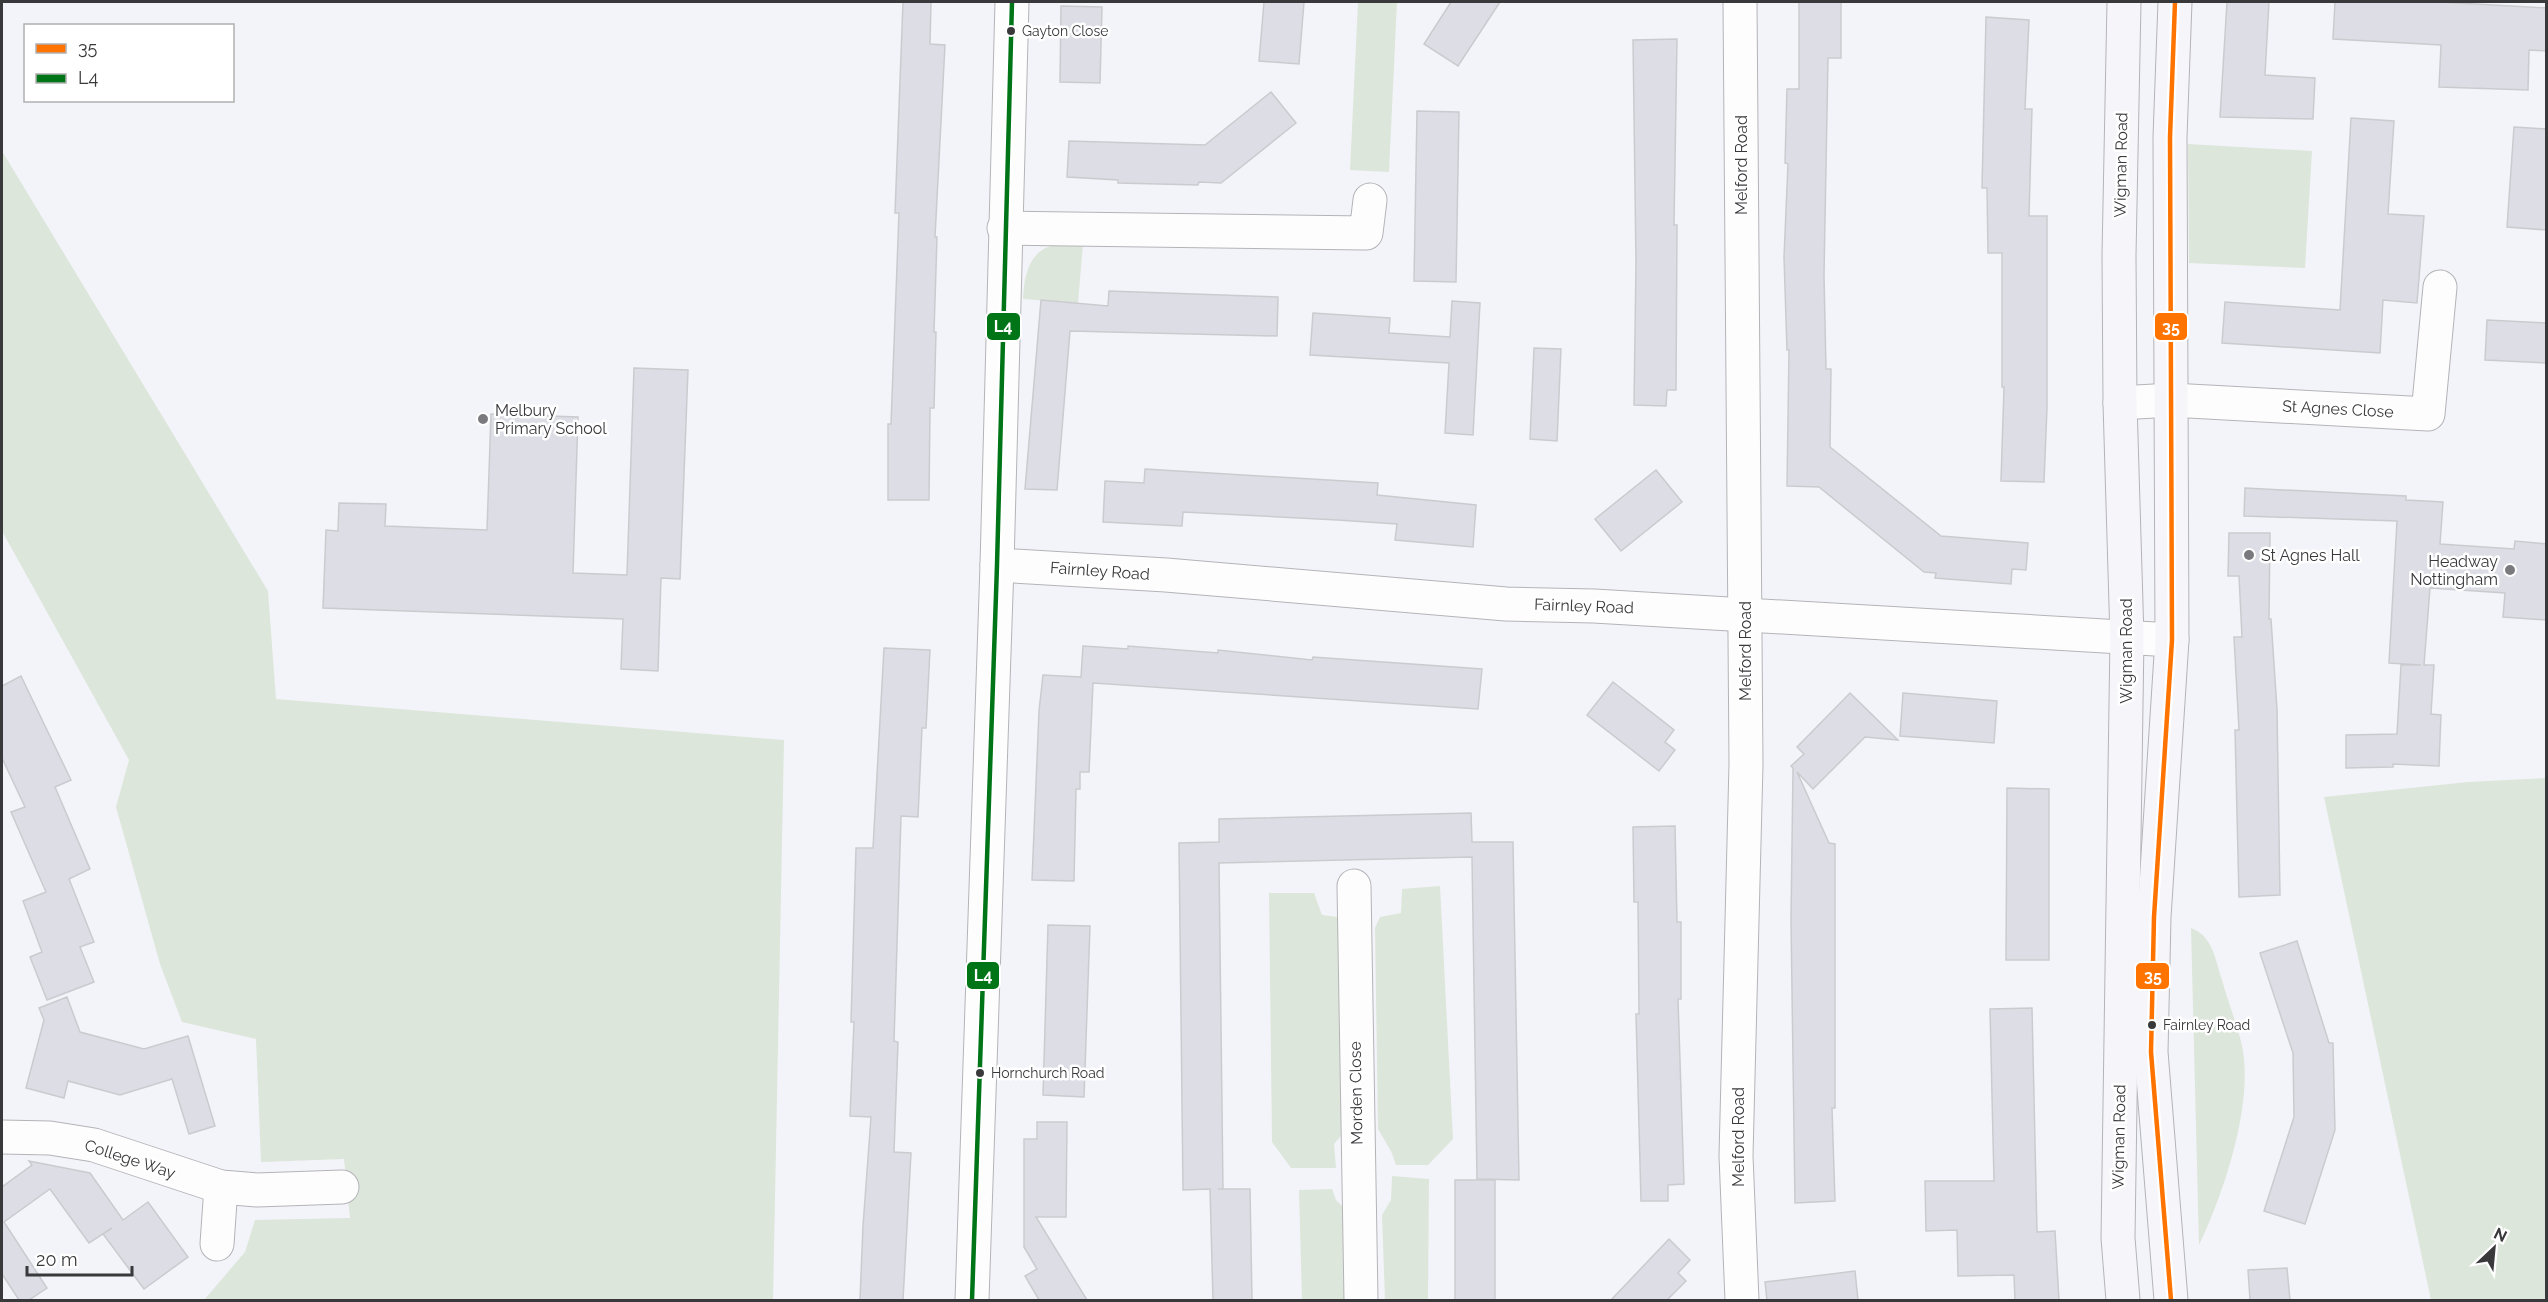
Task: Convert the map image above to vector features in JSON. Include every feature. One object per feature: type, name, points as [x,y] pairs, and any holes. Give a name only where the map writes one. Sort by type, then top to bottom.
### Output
[{"type":"street","points":[[972,1300],[997,565],[1004,228],[1012,2]]},
{"type":"street","name":"Melford Road","points":[[1740,2],[1746,764],[1736,1156],[1742,1300]]},
{"type":"street","name":"Wigman Road","points":[[2122,1300],[2118,1238],[2127,638],[2120,403],[2119,255],[2124,2]]},
{"type":"street","name":"Wigman Road","points":[[2171,1300],[2151,1052],[2154,917],[2172,640],[2170,137],[2175,2]]},
{"type":"street","points":[[1004,228],[1366,233],[1370,200]]},
{"type":"street","name":"St Agnes Close","points":[[2120,403],[2171,400],[2428,414],[2440,287]]},
{"type":"street","name":"Fairnley Road","points":[[997,565],[1166,575],[1506,604],[1594,606],[2172,640]]},
{"type":"street","name":"Morden Close","points":[[1354,886],[1361,1300]]},
{"type":"street","name":"College Way","points":[[2,1137],[50,1138],[94,1145],[221,1187],[257,1190],[342,1187]]},
{"type":"street","points":[[217,1244],[221,1187]]},
{"type":"shaded area","points":[[1358,2],[1397,2],[1389,172],[1350,170]]},
{"type":"shaded area","points":[[2188,144],[2312,151],[2305,268],[2189,263]]},
{"type":"shaded area","points":[[2,151],[268,591],[276,699],[784,740],[773,1300],[204,1300],[245,1252],[255,1220],[350,1218],[344,1159],[261,1162],[256,1039],[182,1022],[160,964],[116,807],[129,760],[2,531]]},
{"type":"shaded area","points":[[1083,244],[1078,303],[1023,299],[1026,274],[1038,253],[1054,245]]},
{"type":"shaded area","points":[[2546,778],[2546,1300],[2431,1300],[2324,797],[2468,782]]},
{"type":"shaded area","points":[[1440,886],[1453,1139],[1428,1165],[1396,1165],[1378,1129],[1375,928],[1380,917],[1401,913],[1402,889]]},
{"type":"shaded area","points":[[1269,893],[1314,893],[1322,915],[1338,917],[1344,928],[1347,1129],[1334,1144],[1336,1168],[1291,1168],[1272,1142]]},
{"type":"shaded area","points":[[2191,928],[2209,942],[2215,956],[2240,1038],[2245,1069],[2240,1120],[2227,1174],[2199,1245]]},
{"type":"shaded area","points":[[1392,1176],[1429,1179],[1428,1300],[1385,1300],[1382,1215],[1391,1200]]},
{"type":"shaded area","points":[[1332,1189],[1336,1200],[1345,1209],[1345,1300],[1302,1300],[1299,1190]]},
{"type":"building","points":[[903,2],[931,2],[930,44],[945,45],[935,237],[937,237],[934,332],[936,332],[934,408],[930,408],[929,500],[888,500],[888,424],[891,424],[899,213],[895,213]]},
{"type":"building","points":[[1264,2],[1304,2],[1299,64],[1259,61]]},
{"type":"building","points":[[1451,2],[1500,2],[1458,66],[1424,44]]},
{"type":"building","points":[[1799,2],[1841,2],[1841,58],[1828,58],[1824,275],[1826,369],[1831,369],[1830,447],[1941,536],[2028,543],[2026,570],[2012,569],[2011,584],[1935,578],[1936,573],[1924,572],[1819,487],[1787,486],[1789,350],[1787,350],[1784,257],[1788,164],[1785,163],[1787,89],[1799,89]]},
{"type":"building","points":[[2227,2],[2269,2],[2265,75],[2315,78],[2313,119],[2220,117]]},
{"type":"building","points":[[2335,2],[2440,2],[2547,8],[2547,51],[2529,50],[2528,90],[2439,87],[2441,45],[2333,39]]},
{"type":"building","points":[[1061,6],[1102,7],[1100,83],[1060,82]]},
{"type":"building","points":[[1986,17],[2029,20],[2025,109],[2032,109],[2029,216],[2047,216],[2047,408],[2044,482],[2001,481],[2004,387],[2002,387],[2002,253],[1988,253],[1987,188],[1982,188]]},
{"type":"building","points":[[1677,39],[1674,225],[1677,225],[1676,390],[1667,390],[1666,406],[1634,405],[1636,263],[1633,40]]},
{"type":"building","points":[[1271,92],[1296,123],[1221,183],[1199,182],[1198,185],[1118,183],[1118,180],[1067,177],[1069,141],[1205,145]]},
{"type":"building","points":[[1417,111],[1459,112],[1456,282],[1414,281]]},
{"type":"building","points":[[2351,118],[2394,121],[2388,214],[2424,216],[2417,303],[2383,300],[2380,353],[2222,343],[2225,302],[2340,310]]},
{"type":"building","points":[[2514,127],[2547,129],[2547,230],[2507,227]]},
{"type":"building","points":[[1109,291],[1278,297],[1277,336],[1070,331],[1057,490],[1025,489],[1041,300],[1108,306]]},
{"type":"building","points":[[1452,301],[1480,303],[1473,435],[1445,433],[1449,363],[1310,355],[1313,313],[1390,318],[1389,333],[1450,337]]},
{"type":"building","points":[[2487,320],[2547,323],[2547,363],[2485,360]]},
{"type":"building","points":[[1534,348],[1561,349],[1557,441],[1530,439]]},
{"type":"building","points":[[634,368],[688,370],[680,579],[661,578],[658,671],[621,669],[623,619],[323,608],[326,530],[338,531],[339,503],[386,504],[385,526],[487,530],[491,414],[578,417],[573,573],[627,575]]},
{"type":"building","points":[[1145,469],[1378,483],[1377,495],[1476,505],[1473,547],[1395,540],[1397,524],[1183,512],[1182,526],[1103,522],[1105,481],[1144,483]]},
{"type":"building","points":[[1656,470],[1682,502],[1621,551],[1595,519]]},
{"type":"building","points":[[2245,488],[2406,496],[2406,500],[2443,502],[2440,544],[2514,549],[2515,541],[2547,544],[2547,620],[2503,617],[2505,593],[2430,588],[2424,665],[2434,665],[2431,714],[2441,715],[2439,766],[2393,764],[2393,767],[2346,768],[2346,735],[2397,734],[2401,665],[2421,665],[2389,663],[2397,521],[2244,516]]},
{"type":"building","points":[[2229,533],[2270,533],[2269,619],[2271,619],[2277,709],[2280,895],[2239,897],[2235,730],[2239,730],[2234,637],[2242,637],[2239,576],[2228,576]]},
{"type":"building","points":[[1083,646],[1128,649],[1128,646],[1218,653],[1218,650],[1312,660],[1313,657],[1482,669],[1478,709],[1093,683],[1089,772],[1080,772],[1080,789],[1076,789],[1074,881],[1032,880],[1039,711],[1043,675],[1081,677]]},
{"type":"building","points":[[884,648],[930,650],[926,728],[922,728],[918,817],[901,816],[894,1041],[898,1042],[894,1152],[911,1153],[903,1300],[860,1300],[871,1117],[850,1116],[854,1022],[851,1022],[856,848],[873,848]]},
{"type":"building","points":[[21,676],[71,780],[55,787],[90,869],[69,879],[94,942],[80,947],[94,982],[47,1000],[30,957],[42,952],[23,901],[46,892],[11,812],[25,807],[2,758],[2,686]]},
{"type":"building","points":[[1613,682],[1674,730],[1665,742],[1675,750],[1659,771],[1587,715]]},
{"type":"building","points":[[1850,693],[1898,740],[1865,737],[1813,789],[1797,772],[1829,843],[1835,844],[1835,1108],[1832,1108],[1835,1201],[1795,1203],[1791,920],[1793,768],[1791,766],[1804,754],[1797,747]]},
{"type":"building","points":[[1903,693],[1997,701],[1994,743],[1900,736]]},
{"type":"building","points":[[2007,788],[2049,789],[2049,960],[2006,960]]},
{"type":"building","points":[[1471,813],[1472,842],[1513,842],[1519,1180],[1477,1179],[1472,857],[1219,863],[1223,1189],[1250,1189],[1252,1300],[1213,1300],[1210,1189],[1183,1190],[1179,843],[1219,842],[1219,819]]},
{"type":"building","points":[[1675,826],[1677,922],[1681,922],[1681,999],[1678,999],[1684,1184],[1668,1185],[1668,1201],[1641,1201],[1636,1014],[1639,1014],[1638,902],[1634,902],[1633,827]]},
{"type":"building","points":[[1048,925],[1090,926],[1084,1097],[1043,1095]]},
{"type":"building","points":[[2297,941],[2329,1043],[2333,1043],[2335,1130],[2305,1224],[2264,1211],[2294,1117],[2293,1053],[2260,953]]},
{"type":"building","points":[[67,997],[80,1032],[144,1049],[188,1036],[215,1126],[189,1134],[172,1079],[120,1095],[68,1081],[64,1098],[26,1088],[44,1020],[39,1008]]},
{"type":"building","points":[[2032,1008],[2037,1232],[2055,1231],[2059,1300],[2015,1300],[2014,1275],[1958,1276],[1957,1230],[1926,1231],[1925,1181],[1994,1181],[1990,1009]]},
{"type":"building","points":[[1037,1122],[1067,1122],[1066,1217],[1036,1217],[1087,1300],[1039,1300],[1025,1276],[1037,1269],[1024,1247],[1024,1139],[1037,1139]]},
{"type":"building","points":[[29,1161],[90,1173],[123,1220],[148,1202],[188,1257],[144,1289],[103,1234],[112,1228],[89,1243],[50,1189],[4,1222],[47,1288],[29,1300],[19,1300],[2,1274],[2,1187],[32,1165]]},
{"type":"building","points":[[1455,1180],[1495,1180],[1495,1300],[1455,1300]]},
{"type":"building","points":[[1669,1239],[1690,1260],[1678,1273],[1686,1281],[1667,1300],[1611,1300]]},
{"type":"building","points":[[2287,1268],[2290,1300],[2250,1300],[2248,1270]]},
{"type":"building","points":[[1855,1271],[1858,1300],[1767,1300],[1765,1282]]},
{"type":"transit line","name":"L4","points":[[972,1300],[997,565],[1012,2]]},
{"type":"transit line","name":"35","points":[[2171,1300],[2151,1052],[2154,917],[2172,640],[2170,137],[2175,2]]},
{"type":"place","name":"Gayton Close","points":[[1011,31]]},
{"type":"place","name":"Melbury Primary School","points":[[483,419]]},
{"type":"place","name":"St Agnes Hall","points":[[2249,555]]},
{"type":"place","name":"Headway Nottingham","points":[[2510,570]]},
{"type":"place","name":"Fairnley Road","points":[[2152,1025]]},
{"type":"place","name":"Hornchurch Road","points":[[980,1073]]}]
